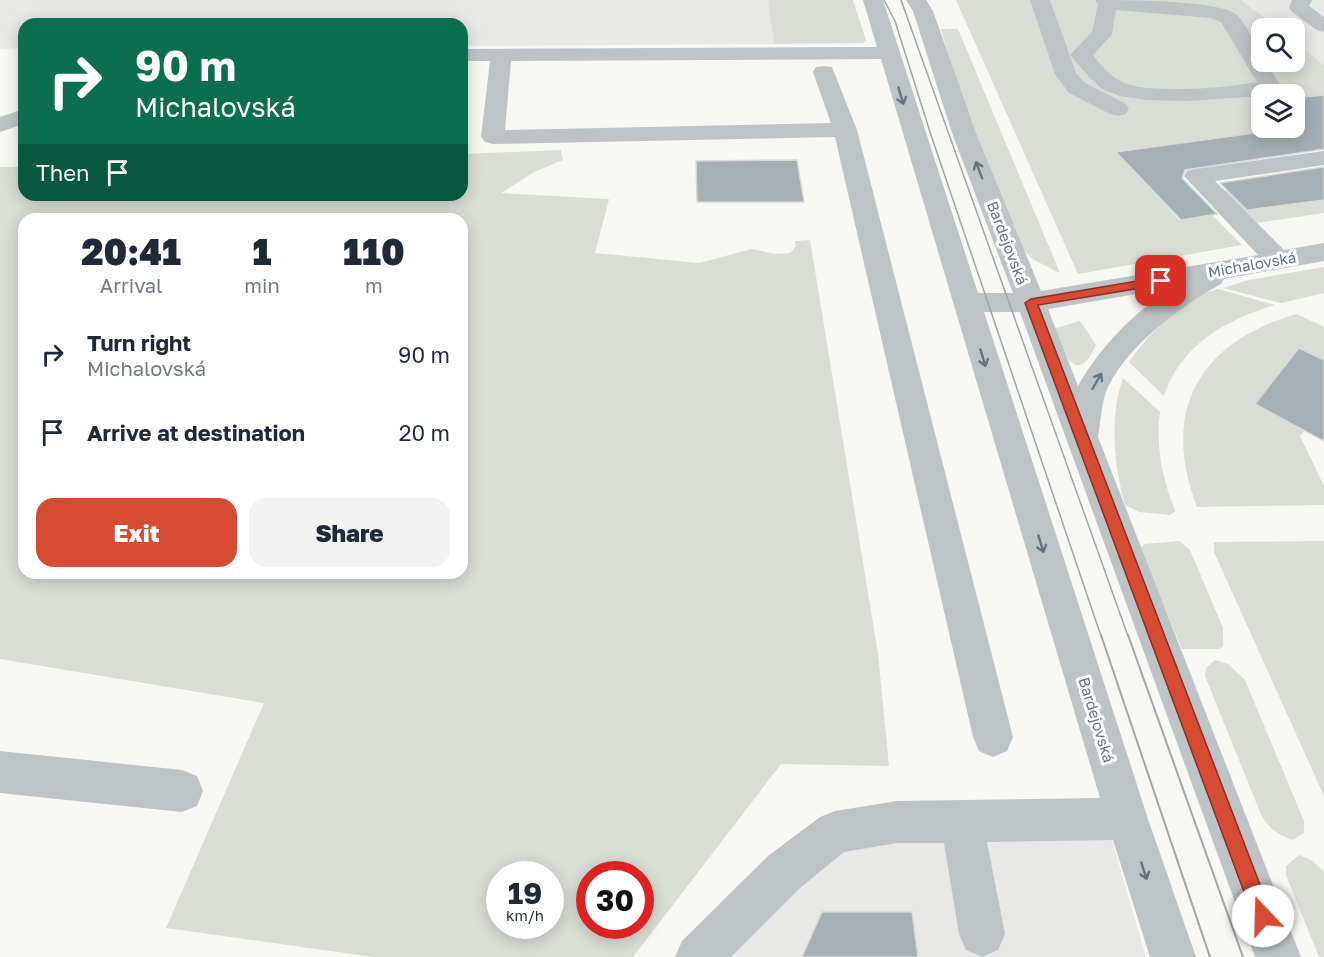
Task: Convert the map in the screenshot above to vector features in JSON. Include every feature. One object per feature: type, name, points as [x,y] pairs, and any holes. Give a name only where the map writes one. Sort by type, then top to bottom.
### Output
[{"type":"street","name":"Bardejovská","points":[[873,0],[1127,819],[1173,957]]},
{"type":"street","name":"Bardejovská","points":[[916,0],[923,11],[964,134],[1031,303],[1278,957]]},
{"type":"street","points":[[1040,0],[1066,74],[1077,88],[1114,109],[1138,112],[1245,108]]},
{"type":"street","points":[[1302,0],[1299,8],[1324,26]]},
{"type":"street","points":[[1106,1],[1215,12],[1229,18],[1268,83],[1263,88],[1234,91],[1138,94],[1114,87],[1096,74],[1082,55],[1101,34],[1106,1]]},
{"type":"street","points":[[468,56],[888,53]]},
{"type":"street","points":[[501,55],[493,137],[845,129]]},
{"type":"street","points":[[824,72],[845,129],[993,737]]},
{"type":"street","points":[[1066,74],[1096,74]]},
{"type":"street","points":[[0,125],[18,118]]},
{"type":"street","points":[[1278,260],[1196,176],[1324,159]]},
{"type":"street","name":"Michalovská","points":[[966,303],[1031,303],[1324,252]]},
{"type":"street","points":[[1082,437],[1093,388],[1112,357],[1161,311],[1201,283],[1226,270]]},
{"type":"street","points":[[0,772],[182,791]]},
{"type":"street","points":[[698,957],[784,872],[835,832],[897,822],[1127,819]]},
{"type":"street","points":[[962,821],[982,934]]},
{"type":"shaded area","points":[[0,0],[768,0],[774,44],[468,46],[468,18],[18,18],[18,48],[0,49]]},
{"type":"shaded area","points":[[768,0],[853,0],[866,40],[863,43],[774,44]]},
{"type":"shaded area","points":[[956,0],[1241,0],[1265,18],[1251,18],[1251,72],[1305,72],[1305,50],[1324,65],[1324,123],[1305,126],[1305,84],[1251,84],[1251,133],[1117,152],[1179,220],[1212,215],[1242,245],[1078,274]]},
{"type":"shaded area","points":[[1241,0],[1324,0],[1324,65],[1305,50],[1305,18],[1265,18]]},
{"type":"shaded area","points":[[941,29],[958,29],[1060,273],[1034,260],[1019,246],[957,86]]},
{"type":"shaded area","points":[[561,150],[563,160],[534,172],[501,193],[609,199],[595,253],[699,263],[752,249],[775,254],[790,253],[796,246],[795,241],[810,240],[878,654],[889,766],[781,764],[654,930],[654,861],[576,861],[576,939],[647,939],[633,957],[373,957],[166,928],[264,703],[0,659],[0,167],[18,167],[18,201],[468,201],[468,154]]},
{"type":"shaded area","points":[[1229,184],[1258,209],[1324,199],[1324,213],[1256,223],[1224,193]]},
{"type":"shaded area","points":[[1324,267],[1324,293],[1281,303],[1223,288],[1249,280]]},
{"type":"shaded area","points":[[1218,289],[1275,305],[1223,326],[1193,348],[1171,378],[1164,396],[1129,362],[1157,328],[1179,308],[1204,293]]},
{"type":"shaded area","points":[[1297,314],[1324,327],[1324,360],[1299,348],[1255,404],[1304,431],[1300,436],[1324,486],[1324,505],[1197,507],[1187,472],[1183,440],[1187,411],[1196,385],[1213,362],[1235,342],[1263,326]]},
{"type":"shaded area","points":[[1080,321],[1096,345],[1089,358],[1077,365],[1066,356],[1053,329]]},
{"type":"shaded area","points":[[1123,378],[1160,412],[1159,450],[1175,511],[1170,515],[1139,512],[1125,505],[1118,474],[1115,442],[1116,409]]},
{"type":"shaded area","points":[[1179,541],[1190,550],[1223,628],[1223,646],[1219,649],[1182,649],[1140,549],[1145,544]]},
{"type":"shaded area","points":[[1324,541],[1324,796],[1214,552],[1214,542]]},
{"type":"shaded area","points":[[1215,660],[1228,664],[1245,680],[1304,821],[1304,833],[1293,840],[1273,830],[1260,812],[1205,676],[1206,668]]},
{"type":"shaded area","points":[[1106,820],[1146,957],[698,957],[835,832]]},
{"type":"shaded area","points":[[1299,855],[1313,861],[1324,872],[1324,957],[1319,957],[1286,875],[1286,866]]},
{"type":"building","points":[[1324,95],[1324,149],[1185,170],[1182,178],[1217,214],[1181,220],[1116,152],[1251,133],[1251,138],[1305,138],[1305,97]]},
{"type":"building","points":[[797,160],[804,202],[697,202],[696,161]]},
{"type":"building","points":[[1324,167],[1324,200],[1247,210],[1220,183]]},
{"type":"building","points":[[1299,348],[1324,360],[1324,441],[1255,404]]},
{"type":"building","points":[[822,912],[912,912],[918,957],[802,957]]},
{"type":"tram line","points":[[884,0],[895,21],[930,132],[1101,636]]},
{"type":"tram line","points":[[901,0],[1128,636]]},
{"type":"tram line","points":[[1101,635],[1210,957]]},
{"type":"tram line","points":[[1128,635],[1243,957]]},
{"type":"route","points":[[1161,281],[1031,303],[1263,916]]}]
